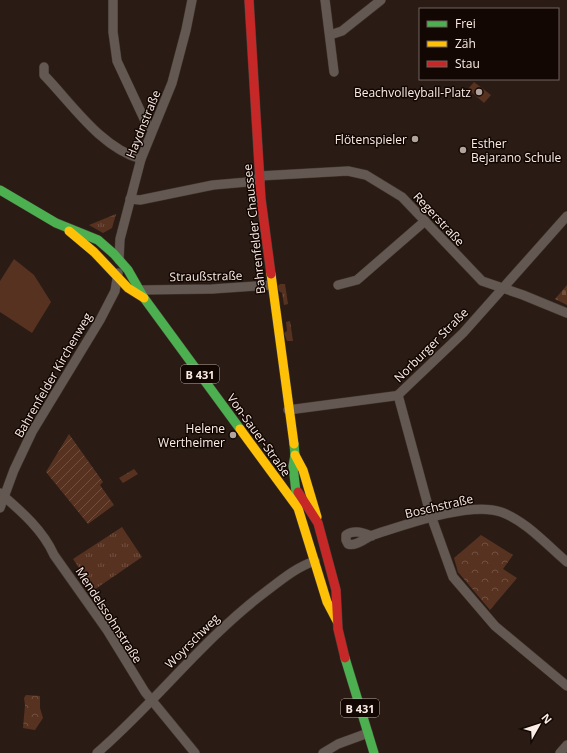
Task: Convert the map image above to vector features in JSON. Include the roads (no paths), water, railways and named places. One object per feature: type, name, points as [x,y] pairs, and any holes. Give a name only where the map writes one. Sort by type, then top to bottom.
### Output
[{"type":"main road","name":"Bahrenfelder Chaussee","points":[[248,0],[259,179],[294,455],[293,466],[298,508],[327,602],[337,620]]},
{"type":"main road","name":"Von-Sauer-Straße","points":[[0,190],[66,228],[94,252],[128,288],[141,290]]},
{"type":"main road","name":"Von-Sauer-Straße","points":[[66,228],[86,234],[101,242],[119,257],[141,290],[298,508]]},
{"type":"main road","points":[[94,252],[119,257]]},
{"type":"main road","points":[[118,276],[141,290]]},
{"type":"main road","name":"Bahrenfelder Chaussee","points":[[256,449],[283,473],[296,489],[318,523]]},
{"type":"main road","name":"Bahrenfelder Chaussee","points":[[294,455],[308,484],[336,590],[337,620],[346,663],[374,753]]},
{"type":"street","points":[[113,0],[113,32],[117,61],[146,123],[152,129]]},
{"type":"street","name":"Haydnstraße","points":[[119,257],[120,239],[141,159],[172,83],[192,0]]},
{"type":"street","points":[[325,0],[334,72]]},
{"type":"street","points":[[330,35],[342,31],[381,0]]},
{"type":"street","points":[[44,67],[44,75],[90,126],[127,155],[141,159]]},
{"type":"street","name":"Regerstraße","points":[[130,199],[140,200],[213,185],[259,179],[348,171],[357,172],[380,183],[402,197],[482,281],[501,289],[523,294],[567,313]]},
{"type":"street","name":"Norburger Straße","points":[[567,216],[463,333],[398,394],[433,518],[453,577],[495,626],[567,686]]},
{"type":"street","points":[[338,284],[357,280],[425,221]]},
{"type":"street","points":[[118,276],[119,257]]},
{"type":"street","name":"Bahrenfelder Kirchenweg","points":[[0,508],[2,494],[32,432],[100,320],[114,291],[118,276]]},
{"type":"street","name":"Straußstraße","points":[[141,290],[212,289],[272,285]]},
{"type":"street","points":[[288,410],[394,396],[398,394]]},
{"type":"street","name":"Mendelssohnstraße","points":[[2,494],[28,517],[49,543],[54,555],[107,630],[151,702],[195,753]]},
{"type":"street","name":"Boschstraße","points":[[372,536],[433,518],[473,509],[488,508],[502,512],[520,522],[567,562]]},
{"type":"street","name":"Woyrschweg","points":[[97,753],[151,702],[198,650],[232,619],[299,567],[315,561]]},
{"type":"street","points":[[323,753],[342,742],[368,733]]},
{"type":"street","points":[[560,753],[567,745]]},
{"type":"place","name":"Beachvolleyball-Platz","points":[[479,92]]},
{"type":"place","name":"Flötenspieler","points":[[415,139]]},
{"type":"place","name":"Esther Bejarano Schule","points":[[463,150]]},
{"type":"place","name":"Helene Wertheimer","points":[[233,435]]}]
